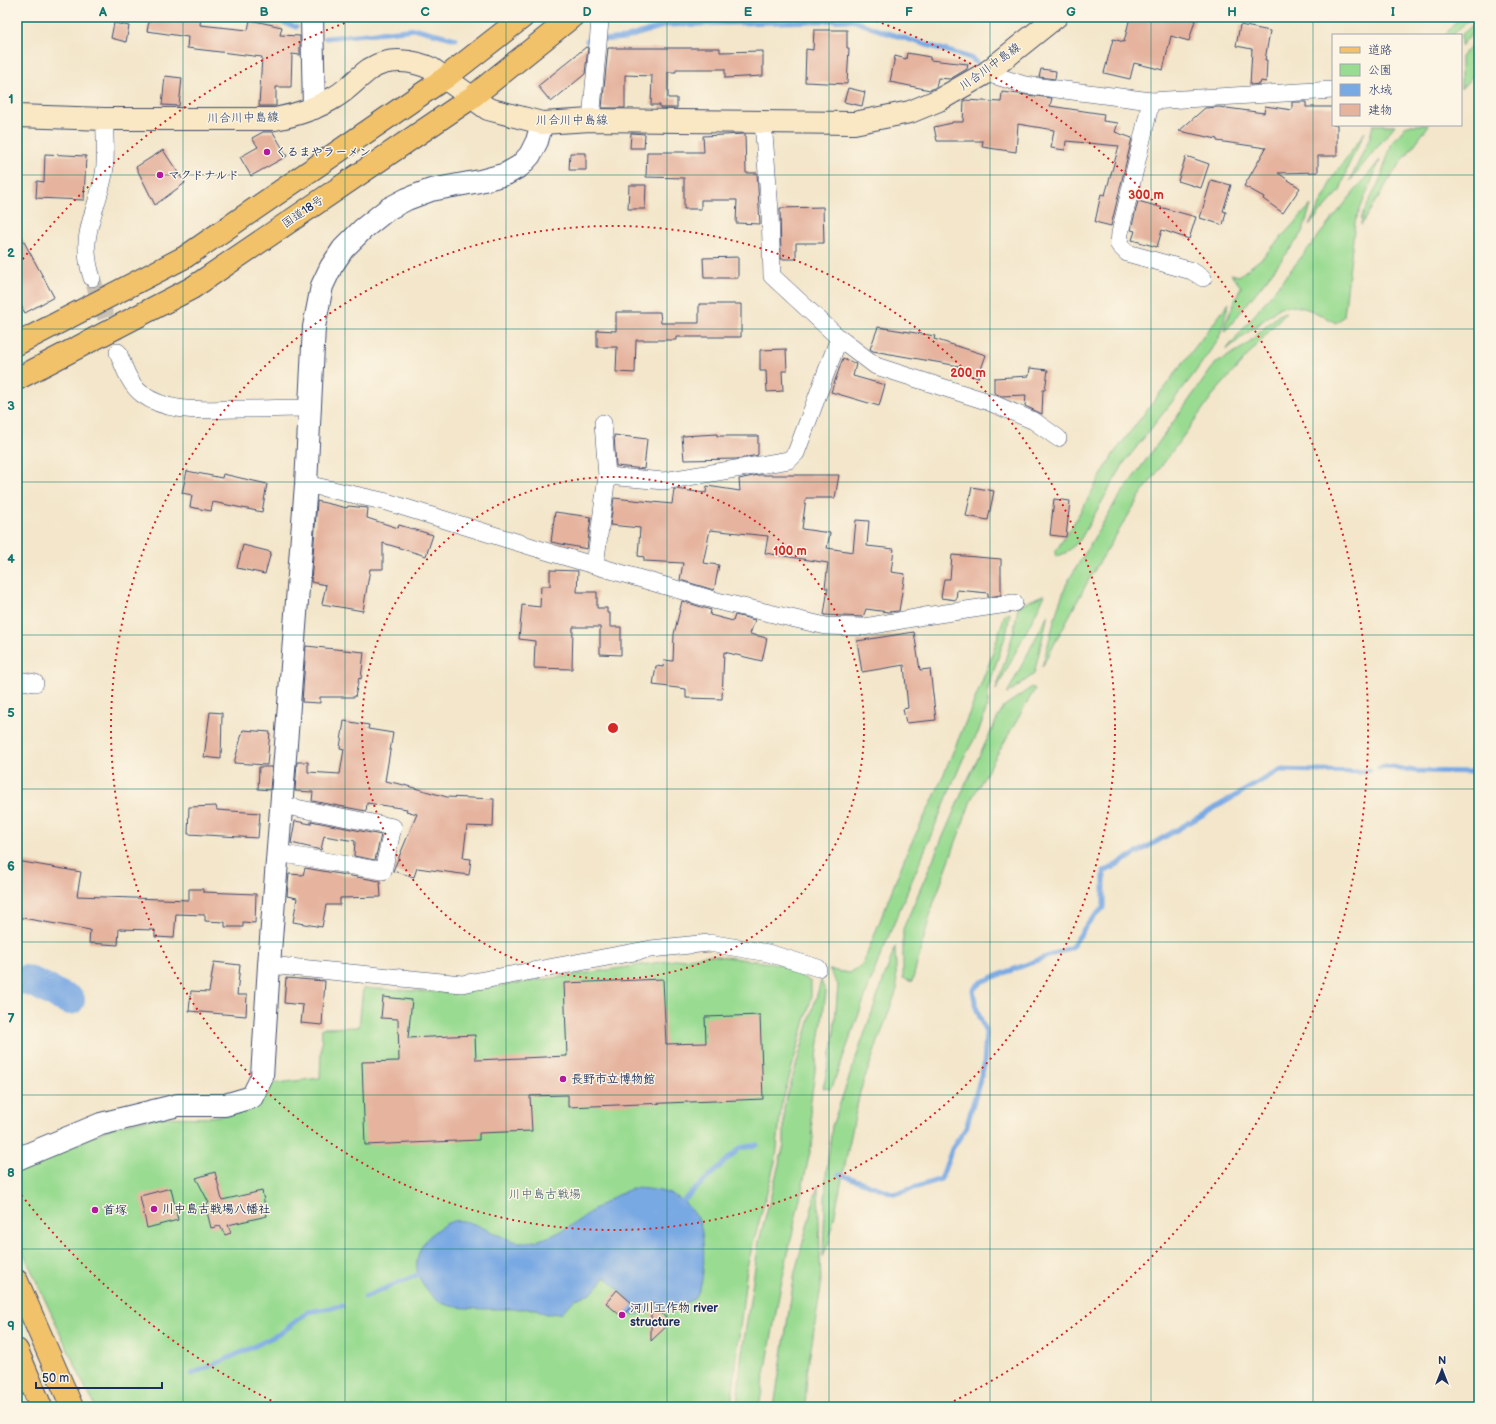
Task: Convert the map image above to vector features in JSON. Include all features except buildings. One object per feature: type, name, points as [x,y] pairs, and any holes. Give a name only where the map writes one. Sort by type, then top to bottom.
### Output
[{"type":"main road","points":[[17,344],[185,257],[445,78],[523,17]]},
{"type":"main road","name":"国道18号","points":[[17,380],[192,288],[471,98],[572,17]]},
{"type":"main road","name":"川合川中島線","points":[[17,116],[105,119],[275,120],[294,116],[336,97],[371,68],[392,62],[412,62],[422,64],[445,78],[488,109],[542,122],[591,120],[854,123],[910,112],[939,100],[986,73],[1056,17]]},
{"type":"main road","points":[[17,1281],[72,1407]]},
{"type":"main road","points":[[17,1350],[41,1407]]},
{"type":"street","points":[[312,17],[314,108]]},
{"type":"street","points":[[591,120],[600,21],[596,17]]},
{"type":"street","points":[[986,73],[1025,85],[1151,101],[1332,90]]},
{"type":"street","points":[[1151,101],[1120,233],[1119,246],[1127,253],[1192,271],[1203,278]]},
{"type":"street","points":[[92,278],[87,264],[86,242],[104,173],[105,119]]},
{"type":"street","points":[[17,1159],[101,1124],[178,1105],[225,1105],[252,1097],[262,1077],[269,965],[306,484],[316,308],[322,286],[331,267],[343,249],[363,229],[388,209],[407,199],[431,190],[480,181],[506,174],[520,166],[530,155],[537,141],[542,122]]},
{"type":"street","points":[[763,122],[770,211],[772,276],[839,338],[876,366],[989,402],[1034,421],[1058,438]]},
{"type":"street","points":[[607,476],[664,481],[789,460],[796,453],[839,338]]},
{"type":"street","points":[[118,352],[124,368],[134,385],[141,393],[160,404],[190,409],[311,408]]},
{"type":"street","points":[[595,565],[607,476],[603,423]]},
{"type":"street","points":[[306,484],[387,502],[717,601],[826,626],[864,627],[925,616],[1014,603]]},
{"type":"street","points":[[17,680],[35,683]]},
{"type":"street","points":[[278,853],[383,871],[393,827],[281,805]]},
{"type":"street","points":[[269,965],[462,984],[651,949],[709,943],[768,953],[818,968]]},
{"type":"green space","points":[[1460,17],[1474,17],[1453,34],[1446,34]]},
{"type":"green space","points":[[1479,20],[1479,24],[1462,45],[1462,34]]},
{"type":"green space","points":[[1479,37],[1479,69],[1462,88],[1462,56]]},
{"type":"green space","points":[[1373,126],[1394,126],[1350,181],[1370,137]]},
{"type":"green space","points":[[1406,126],[1428,126],[1394,172],[1361,225],[1362,216],[1379,182],[1392,143]]},
{"type":"green space","points":[[1365,132],[1348,166],[1340,191],[1309,225],[1329,188],[1330,181]]},
{"type":"green space","points":[[1380,160],[1355,222],[1344,316],[1336,323],[1316,312],[1295,306],[1280,307],[1226,350]]},
{"type":"green space","points":[[1311,205],[1302,234],[1225,332],[1225,324],[1241,287],[1231,274],[1239,276],[1262,258]]},
{"type":"green space","points":[[1229,303],[1219,338],[1194,374],[1124,463],[1080,540],[1067,552],[1056,557],[1055,552],[1071,528],[1114,453]]},
{"type":"green space","points":[[1286,312],[1213,395],[1142,493],[1088,581],[1042,667],[1058,607],[1067,583],[1115,503],[1215,364],[1245,346],[1280,314]]},
{"type":"green space","points":[[1045,595],[996,690],[1014,631],[1018,606]]},
{"type":"green space","points":[[1010,613],[1007,631],[988,688],[988,704],[978,733],[963,759],[879,959],[833,1085],[830,1089],[823,1088],[833,1045],[838,985],[829,970],[850,973],[863,964],[907,852],[935,795],[971,709],[990,661],[1005,614]]},
{"type":"green space","points":[[1048,614],[1034,674],[1007,694]]},
{"type":"green space","points":[[1032,687],[1035,689],[972,798],[933,905],[912,982],[903,978],[903,929],[967,781],[1003,707]]},
{"type":"green space","points":[[895,947],[897,989],[860,1092],[829,1242],[823,1257],[826,1176],[832,1126]]},
{"type":"green space","name":"川中島古戦場","points":[[709,955],[779,964],[811,982],[811,999],[781,1107],[776,1158],[747,1267],[731,1407],[96,1407],[86,1389],[17,1239],[17,1171],[115,1126],[161,1117],[204,1118],[249,1111],[269,1084],[320,1078],[322,1028],[359,1027],[363,988],[452,993]]},
{"type":"green space","points":[[821,981],[826,992],[810,1107],[813,1138],[780,1290],[759,1407],[737,1407],[741,1360],[759,1241],[784,1145],[784,1107]]},
{"type":"green space","points":[[818,1185],[821,1287],[807,1373],[805,1407],[774,1407],[795,1272]]},
{"type":"water","points":[[635,1188],[654,1190],[674,1195],[686,1204],[698,1218],[702,1231],[704,1265],[697,1295],[690,1301],[674,1305],[665,1310],[658,1309],[637,1314],[620,1311],[629,1302],[629,1300],[606,1277],[591,1294],[575,1299],[562,1313],[546,1314],[536,1309],[461,1308],[436,1300],[423,1284],[417,1271],[418,1255],[424,1243],[432,1234],[448,1223],[465,1221],[513,1241],[522,1242],[538,1240],[567,1228],[607,1201],[621,1193]]},
{"type":"waterway","points":[[267,17],[296,27]]},
{"type":"waterway","points":[[587,41],[625,38],[666,25],[852,20],[884,32],[971,58],[978,64]]},
{"type":"waterway","points":[[326,38],[417,29],[456,39]]},
{"type":"waterway","points":[[1379,768],[1385,766],[1415,771],[1479,772]]},
{"type":"waterway","points":[[839,1174],[895,1194],[941,1179],[952,1149],[966,1128],[984,1066],[986,1033],[976,1007],[973,990],[981,982],[1072,947],[1088,923],[1104,907],[1104,872],[1280,770],[1361,772],[1369,770]]},
{"type":"waterway","points":[[25,980],[37,984],[70,1000]]},
{"type":"waterway","points":[[678,1205],[740,1148],[757,1145]]},
{"type":"waterway","points":[[365,1297],[417,1275],[424,1274]]},
{"type":"waterway","points":[[192,1374],[281,1333],[308,1312],[342,1306]]},
{"type":"tunnel","points":[[92,278],[118,352]]},
{"type":"place","name":"くるまやラーメン","points":[[267,152]]},
{"type":"place","name":"マクドナルド","points":[[160,175]]},
{"type":"place","name":"長野市立博物館","points":[[563,1079]]},
{"type":"place","name":"川中島古戦場八幡社","points":[[154,1209]]},
{"type":"place","name":"首塚","points":[[95,1210]]},
{"type":"place","name":"河川工作物 river structure","points":[[622,1315]]}]
